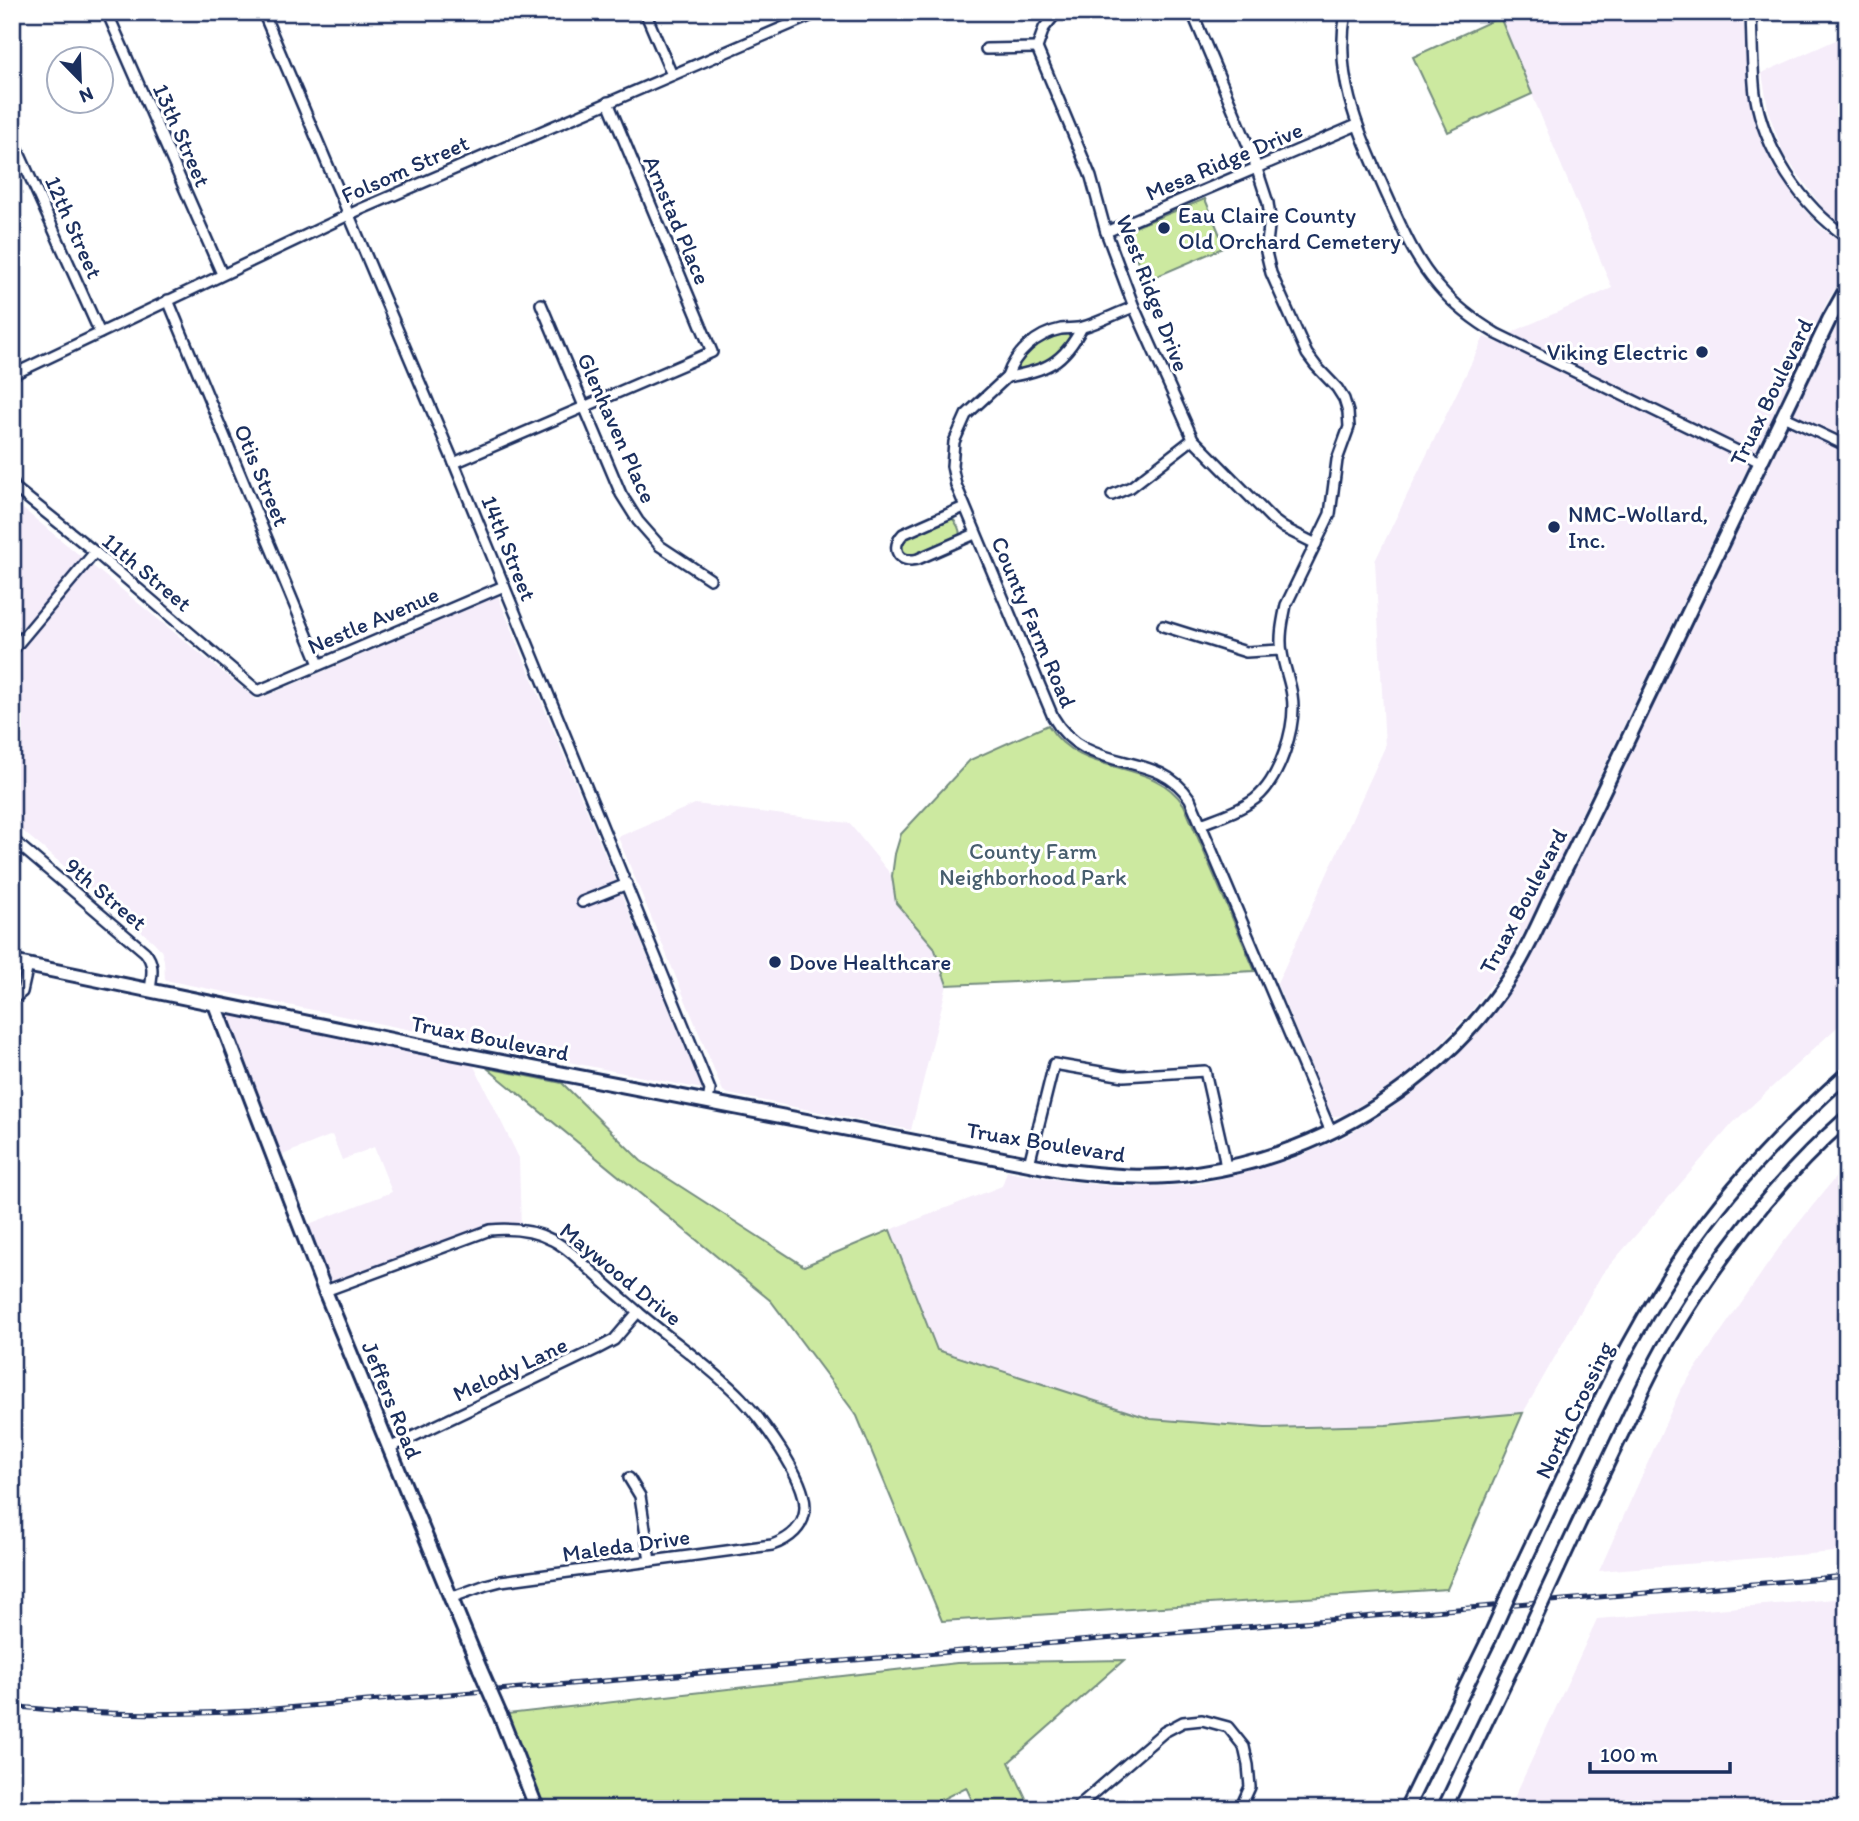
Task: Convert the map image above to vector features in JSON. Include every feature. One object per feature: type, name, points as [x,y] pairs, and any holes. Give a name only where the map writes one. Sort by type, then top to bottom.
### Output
[{"type":"main road","name":"Truax Boulevard","points":[[12,962],[450,1052],[1060,1170],[1121,1177],[1163,1176],[1226,1168],[1276,1154],[1331,1132],[1367,1112],[1434,1065],[1479,1018],[1518,963],[1829,320],[1847,288]]},
{"type":"main road","name":"Jeffers Road","points":[[215,1004],[325,1291],[537,1809]]},
{"type":"main road","name":"North Crossing","points":[[1406,1809],[1621,1359],[1649,1309],[1686,1250],[1723,1201],[1810,1106],[1847,1074]]},
{"type":"main road","points":[[1444,1809],[1640,1395],[1677,1326],[1749,1222],[1790,1174],[1847,1118]]},
{"type":"street","name":"13th Street","points":[[107,12],[222,274]]},
{"type":"street","name":"14th Street","points":[[263,12],[454,463],[627,884],[710,1090],[708,1101]]},
{"type":"street","points":[[645,12],[672,75]]},
{"type":"street","name":"Folsom Street","points":[[12,375],[348,215],[819,12]]},
{"type":"street","points":[[986,49],[1037,48],[1044,28],[1057,12]]},
{"type":"street","points":[[1192,12],[1268,203],[1270,218],[1266,252],[1271,273],[1307,354],[1344,399],[1349,427],[1337,460],[1330,514],[1286,605],[1281,650],[1293,708],[1292,725],[1283,754],[1262,792],[1243,807],[1201,824]]},
{"type":"street","points":[[1346,12],[1342,44],[1343,68],[1357,125],[1414,253],[1437,286],[1476,321],[1497,334],[1760,462]]},
{"type":"street","points":[[1751,12],[1755,94],[1769,139],[1788,173],[1816,211],[1847,237]]},
{"type":"street","name":"West Ridge Drive","points":[[1037,48],[1091,177],[1106,232],[1134,307],[1193,439],[1272,519],[1316,544]]},
{"type":"street","name":"Arnstad Place","points":[[584,407],[712,352],[607,102]]},
{"type":"street","name":"Mesa Ridge Drive","points":[[1106,232],[1357,125]]},
{"type":"street","name":"12th Street","points":[[12,137],[100,333]]},
{"type":"street","name":"Otis Street","points":[[168,300],[319,664]]},
{"type":"street","name":"Glenhaven Place","points":[[541,304],[621,494],[638,522],[660,546],[710,579]]},
{"type":"street","name":"County Farm Road","points":[[1134,307],[1082,327],[1060,329],[1042,335],[1027,345],[1010,368],[1007,377],[966,415],[954,442],[953,466],[956,485],[1053,717],[1063,733],[1089,751],[1149,768],[1171,779],[1183,789],[1201,824],[1331,1132]]},
{"type":"street","name":"County Farm Road","points":[[1007,377],[1045,368],[1061,358],[1074,343],[1082,327]]},
{"type":"street","points":[[454,463],[584,407]]},
{"type":"street","points":[[1783,416],[1847,446]]},
{"type":"street","points":[[1112,495],[1131,487],[1193,439]]},
{"type":"street","name":"11th Street","points":[[12,482],[15,488],[258,691]]},
{"type":"street","points":[[964,507],[903,534],[897,540],[898,554],[911,561],[975,534]]},
{"type":"street","points":[[12,651],[94,552]]},
{"type":"street","name":"Nestle Avenue","points":[[258,691],[504,586]]},
{"type":"street","points":[[1163,626],[1246,652],[1281,650]]},
{"type":"street","name":"9th Street","points":[[12,839],[145,952],[151,959],[153,968],[150,990]]},
{"type":"street","points":[[582,902],[627,884]]},
{"type":"street","points":[[12,1000],[22,992],[28,965]]},
{"type":"street","points":[[1029,1164],[1054,1064],[1124,1076],[1205,1071],[1226,1168]]},
{"type":"street","name":"Maywood Drive","points":[[325,1291],[490,1230],[521,1230],[554,1241],[725,1383],[758,1418],[797,1480],[805,1505],[801,1522]]},
{"type":"street","name":"Melody Lane","points":[[389,1448],[614,1340],[638,1312]]},
{"type":"street","points":[[629,1478],[640,1496],[650,1561]]},
{"type":"street","name":"Maleda Drive","points":[[450,1598],[501,1581],[772,1545],[790,1537],[801,1522]]},
{"type":"street","points":[[1075,1809],[1164,1732],[1183,1722],[1202,1720],[1228,1727],[1244,1747],[1250,1787],[1240,1809]]},
{"type":"street","points":[[295,1809],[312,1807]]},
{"type":"shaded area","points":[[1498,12],[1743,12],[1749,93],[1759,135],[1772,164],[1801,206],[1820,227],[1847,246],[1847,270],[1827,302],[1509,960],[1473,1009],[1429,1056],[1405,1077],[1372,1098],[1344,1115],[1333,1116],[1277,984],[1385,747],[1375,561],[1484,337],[1498,343],[1517,330],[1612,288]]},
{"type":"shaded area","points":[[1847,35],[1847,228],[1829,215],[1784,155],[1769,114],[1762,73]]},
{"type":"shaded area","points":[[1847,306],[1847,1018],[1733,1123],[1602,1274],[1523,1413],[1386,1425],[1265,1428],[1151,1419],[937,1350],[890,1230],[1002,1186],[1007,1171],[1122,1187],[1170,1186],[1193,1185],[1293,1159],[1342,1138],[1388,1111],[1425,1083],[1465,1046],[1495,1011],[1526,964],[1547,925],[1744,513]]},
{"type":"shaded area","points":[[12,500],[257,700],[498,596],[702,1089],[165,980],[164,960],[161,950],[154,942],[12,822]]},
{"type":"shaded area","points":[[695,804],[849,823],[892,876],[896,903],[934,947],[947,985],[911,1130],[723,1091],[618,837]]},
{"type":"shaded area","points":[[225,1012],[473,1064],[519,1158],[521,1230],[504,1228],[325,1291],[301,1227],[392,1192],[374,1147],[342,1160],[332,1135],[280,1156]]},
{"type":"shaded area","points":[[1847,1163],[1847,1551],[1599,1571],[1680,1391],[1781,1245]]},
{"type":"shaded area","points":[[1847,1598],[1847,1809],[1509,1809],[1597,1619]]},
{"type":"green space","points":[[1500,17],[1532,94],[1448,132],[1413,57]]},
{"type":"green space","points":[[1205,199],[1225,247],[1146,281],[1125,231]]},
{"type":"green space","points":[[1072,332],[1074,336],[1049,360],[1035,367],[1017,370],[1022,359],[1039,342]]},
{"type":"green space","points":[[951,517],[958,526],[960,536],[914,556],[903,552],[901,542],[905,538]]},
{"type":"green space","name":"County Farm Neighborhood Park","points":[[1048,725],[1062,742],[1079,754],[1154,779],[1170,790],[1184,805],[1255,971],[947,985],[934,947],[896,903],[892,876],[901,834],[970,760]]},
{"type":"green space","points":[[487,1068],[562,1083],[641,1161],[804,1266],[890,1230],[937,1350],[1151,1419],[1265,1428],[1386,1425],[1523,1413],[1447,1589],[942,1621],[857,1416],[771,1301]]},
{"type":"green space","points":[[1124,1660],[1009,1762],[1031,1809],[976,1809],[966,1787],[923,1809],[545,1809],[507,1714],[957,1663]]},
{"type":"railway","points":[[12,1706],[131,1714],[250,1711],[1847,1576]]},
{"type":"place","name":"Eau Claire County Old Orchard Cemetery","points":[[1164,228]]},
{"type":"place","name":"Viking Electric","points":[[1702,352]]},
{"type":"place","name":"NMC-Wollard, Inc.","points":[[1554,527]]},
{"type":"place","name":"Dove Healthcare","points":[[775,962]]}]
